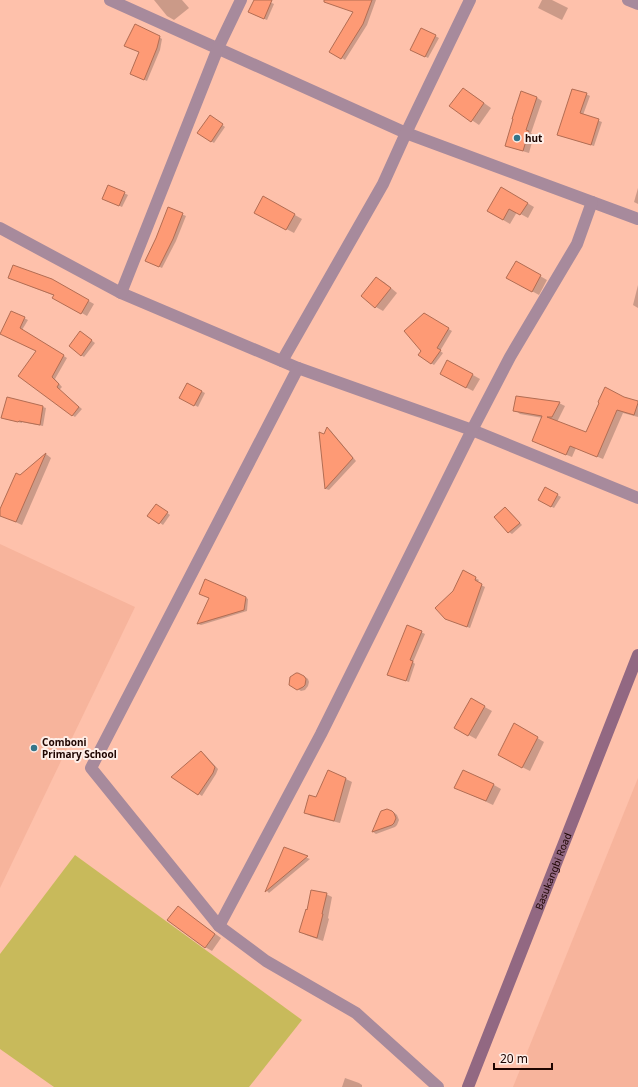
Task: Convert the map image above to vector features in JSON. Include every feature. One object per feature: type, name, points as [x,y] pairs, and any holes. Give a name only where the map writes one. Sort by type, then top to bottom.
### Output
[{"type":"street","points":[[110,0],[406,133],[638,219]]},
{"type":"street","points":[[121,293],[218,48],[241,0]]},
{"type":"street","points":[[282,361],[383,184],[470,0]]},
{"type":"street","points":[[628,0],[638,4]]},
{"type":"street","points":[[219,926],[321,734],[472,430],[510,357],[577,244],[592,202]]},
{"type":"street","points":[[0,228],[121,293],[298,368],[472,430],[638,498]]},
{"type":"street","points":[[298,368],[91,768],[219,926],[266,962],[356,1013],[438,1087]]},
{"type":"street","name":"Basukangbi Road","points":[[468,1087],[638,655]]},
{"type":"shaded area","name":"Comboni Primary School","points":[[0,544],[135,607],[0,888]]},
{"type":"shaded area","points":[[638,778],[638,1087],[513,1087]]},
{"type":"shaded area","points":[[75,855],[302,1020],[249,1087],[54,1087],[0,1049],[0,954]]},
{"type":"building","points":[[254,0],[272,0],[264,19],[248,12]]},
{"type":"building","points":[[324,0],[372,0],[363,24],[341,59],[329,52],[353,12],[324,2]]},
{"type":"building","points":[[135,24],[160,36],[157,48],[144,80],[130,74],[139,52],[124,46]]},
{"type":"building","points":[[421,28],[436,35],[425,57],[410,50]]},
{"type":"building","points":[[463,88],[484,103],[471,122],[449,106]]},
{"type":"building","points":[[572,89],[587,93],[580,113],[599,119],[591,145],[557,135]]},
{"type":"building","points":[[521,91],[537,97],[526,130],[529,131],[523,151],[505,146]]},
{"type":"building","points":[[210,115],[223,124],[211,142],[197,133]]},
{"type":"building","points":[[108,185],[125,192],[119,206],[102,199]]},
{"type":"building","points":[[501,187],[528,203],[520,215],[509,209],[503,220],[487,211]]},
{"type":"building","points":[[263,196],[295,214],[286,230],[254,213]]},
{"type":"building","points":[[168,207],[183,213],[173,239],[159,267],[145,261]]},
{"type":"building","points":[[516,261],[541,275],[532,292],[506,278]]},
{"type":"building","points":[[13,265],[52,279],[89,300],[81,314],[52,298],[54,295],[8,278]]},
{"type":"building","points":[[376,277],[391,288],[375,308],[361,296]]},
{"type":"building","points":[[11,311],[25,317],[20,328],[64,355],[52,377],[59,384],[57,387],[79,407],[72,416],[18,376],[36,351],[0,334]]},
{"type":"building","points":[[424,313],[449,328],[437,348],[441,350],[431,364],[418,355],[421,351],[404,331]]},
{"type":"building","points":[[80,331],[92,340],[81,356],[69,346]]},
{"type":"building","points":[[447,360],[473,374],[466,388],[440,374]]},
{"type":"building","points":[[187,383],[202,391],[194,406],[179,398]]},
{"type":"building","points":[[605,387],[624,397],[638,401],[638,403],[634,415],[617,410],[597,457],[570,446],[566,455],[532,441],[542,416],[513,411],[516,396],[560,402],[552,417],[547,417],[586,432]]},
{"type":"building","points":[[7,397],[43,406],[40,425],[1,418]]},
{"type":"building","points":[[327,427],[353,458],[325,489],[319,432],[324,434]]},
{"type":"building","points":[[46,453],[16,522],[0,516],[0,509],[16,473],[20,475]]},
{"type":"building","points":[[545,487],[558,494],[551,507],[538,500]]},
{"type":"building","points":[[156,504],[168,512],[159,524],[147,516]]},
{"type":"building","points":[[505,507],[520,523],[508,533],[494,517]]},
{"type":"building","points":[[463,570],[476,577],[475,580],[482,584],[467,627],[445,619],[435,608],[453,591]]},
{"type":"building","points":[[205,579],[246,597],[244,610],[197,624],[209,598],[199,594]]},
{"type":"building","points":[[407,625],[422,631],[410,660],[413,661],[406,681],[387,675]]},
{"type":"building","points":[[296,673],[304,676],[306,679],[305,685],[297,690],[289,685],[290,677]]},
{"type":"building","points":[[471,698],[485,706],[468,736],[454,728]]},
{"type":"building","points":[[514,723],[538,737],[522,768],[498,755]]},
{"type":"building","points":[[201,751],[215,767],[213,773],[198,795],[171,777]]},
{"type":"building","points":[[328,770],[346,778],[334,821],[304,813],[309,795],[316,797]]},
{"type":"building","points":[[463,770],[494,784],[486,801],[454,788]]},
{"type":"building","points":[[387,809],[394,813],[396,818],[394,823],[372,832],[381,811]]},
{"type":"building","points":[[284,847],[308,856],[265,892]]},
{"type":"building","points":[[311,890],[327,893],[317,938],[299,932],[306,909],[307,910]]},
{"type":"building","points":[[178,906],[215,934],[205,948],[167,920]]},
{"type":"place","name":"hut","points":[[517,138]]},
{"type":"place","name":"Comboni Primary School","points":[[34,748]]}]
